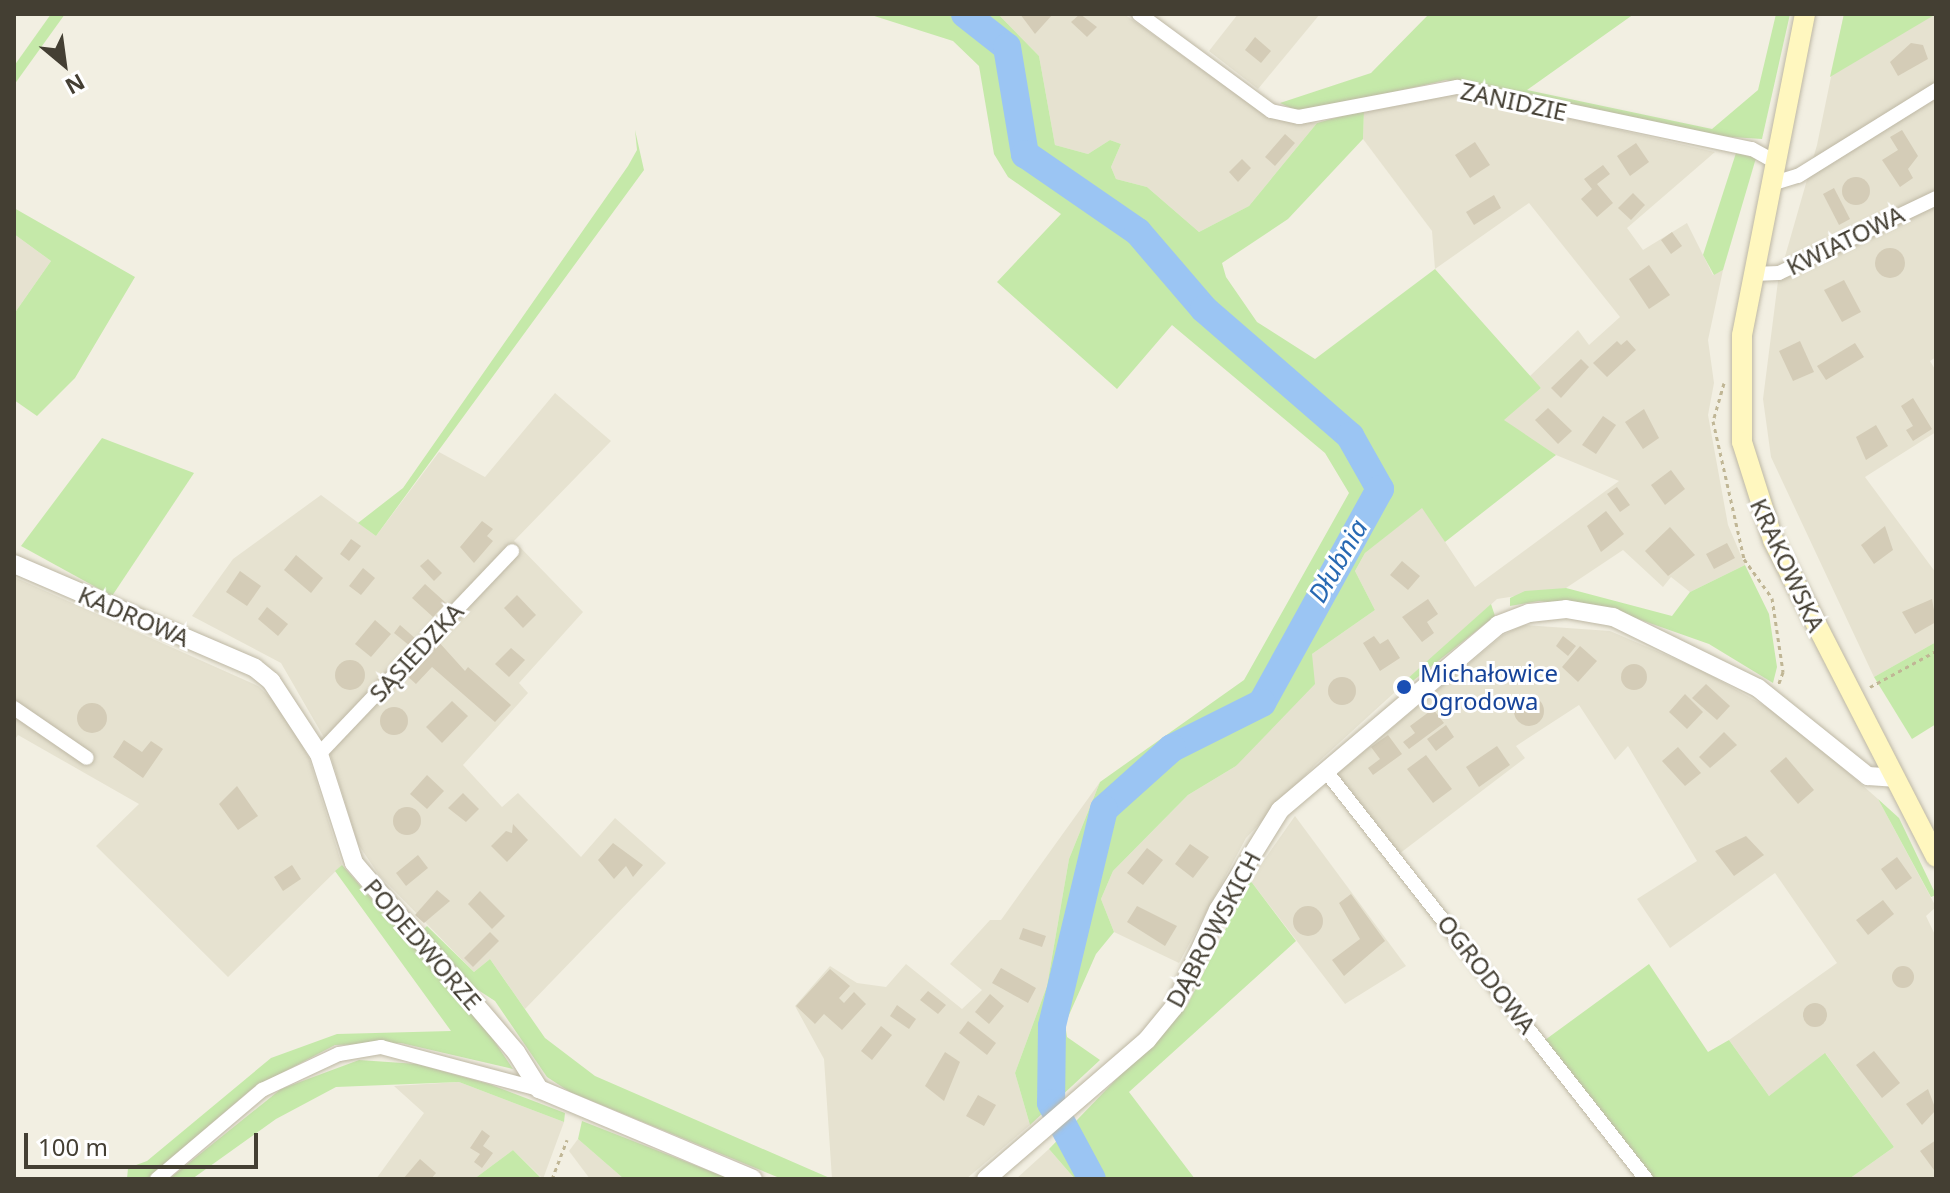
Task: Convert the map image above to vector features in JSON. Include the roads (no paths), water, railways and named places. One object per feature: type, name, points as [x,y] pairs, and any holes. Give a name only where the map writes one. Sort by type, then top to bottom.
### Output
[{"type":"main road","name":"KRAKOWSKA","points":[[1805,14],[1753,274],[1738,377],[1742,442],[1757,503],[1852,697],[1936,857]]},
{"type":"street","name":"ZANIDZIE","points":[[1139,14],[1271,111],[1299,117],[1457,87],[1752,149],[1774,161]]},
{"type":"street","points":[[1771,184],[1798,176],[1936,90]]},
{"type":"street","name":"KWIATOWA","points":[[1753,274],[1779,273],[1936,198]]},
{"type":"street","name":"SĄSIEDZKA","points":[[319,754],[512,551]]},
{"type":"street","name":"KADROWA","points":[[14,564],[255,668]]},
{"type":"street","name":"DĄBROWSKICH","points":[[986,1179],[1078,1103],[1174,1007],[1254,848],[1280,810],[1443,666],[1498,625],[1529,613],[1566,609],[1613,617],[1722,666],[1771,698],[1868,776],[1894,778]]},
{"type":"street","name":"PODEDWORZE","points":[[255,668],[289,702],[319,754],[354,863],[516,1052],[539,1089]]},
{"type":"street","points":[[14,708],[87,758]]},
{"type":"street","name":"OGRODOWA","points":[[1325,770],[1646,1179]]},
{"type":"street","points":[[157,1179],[262,1090],[339,1054],[381,1047],[539,1089],[753,1179]]},
{"type":"waterway","name":"Dłubnia","points":[[965,14],[1007,47],[1025,154],[1138,232],[1204,309],[1350,436],[1380,489],[1262,703],[1172,748],[1104,809],[1052,1026],[1051,1103],[1092,1179]]},
{"type":"place","name":"Michałowice Ogrodowa","points":[[1404,687]]}]
